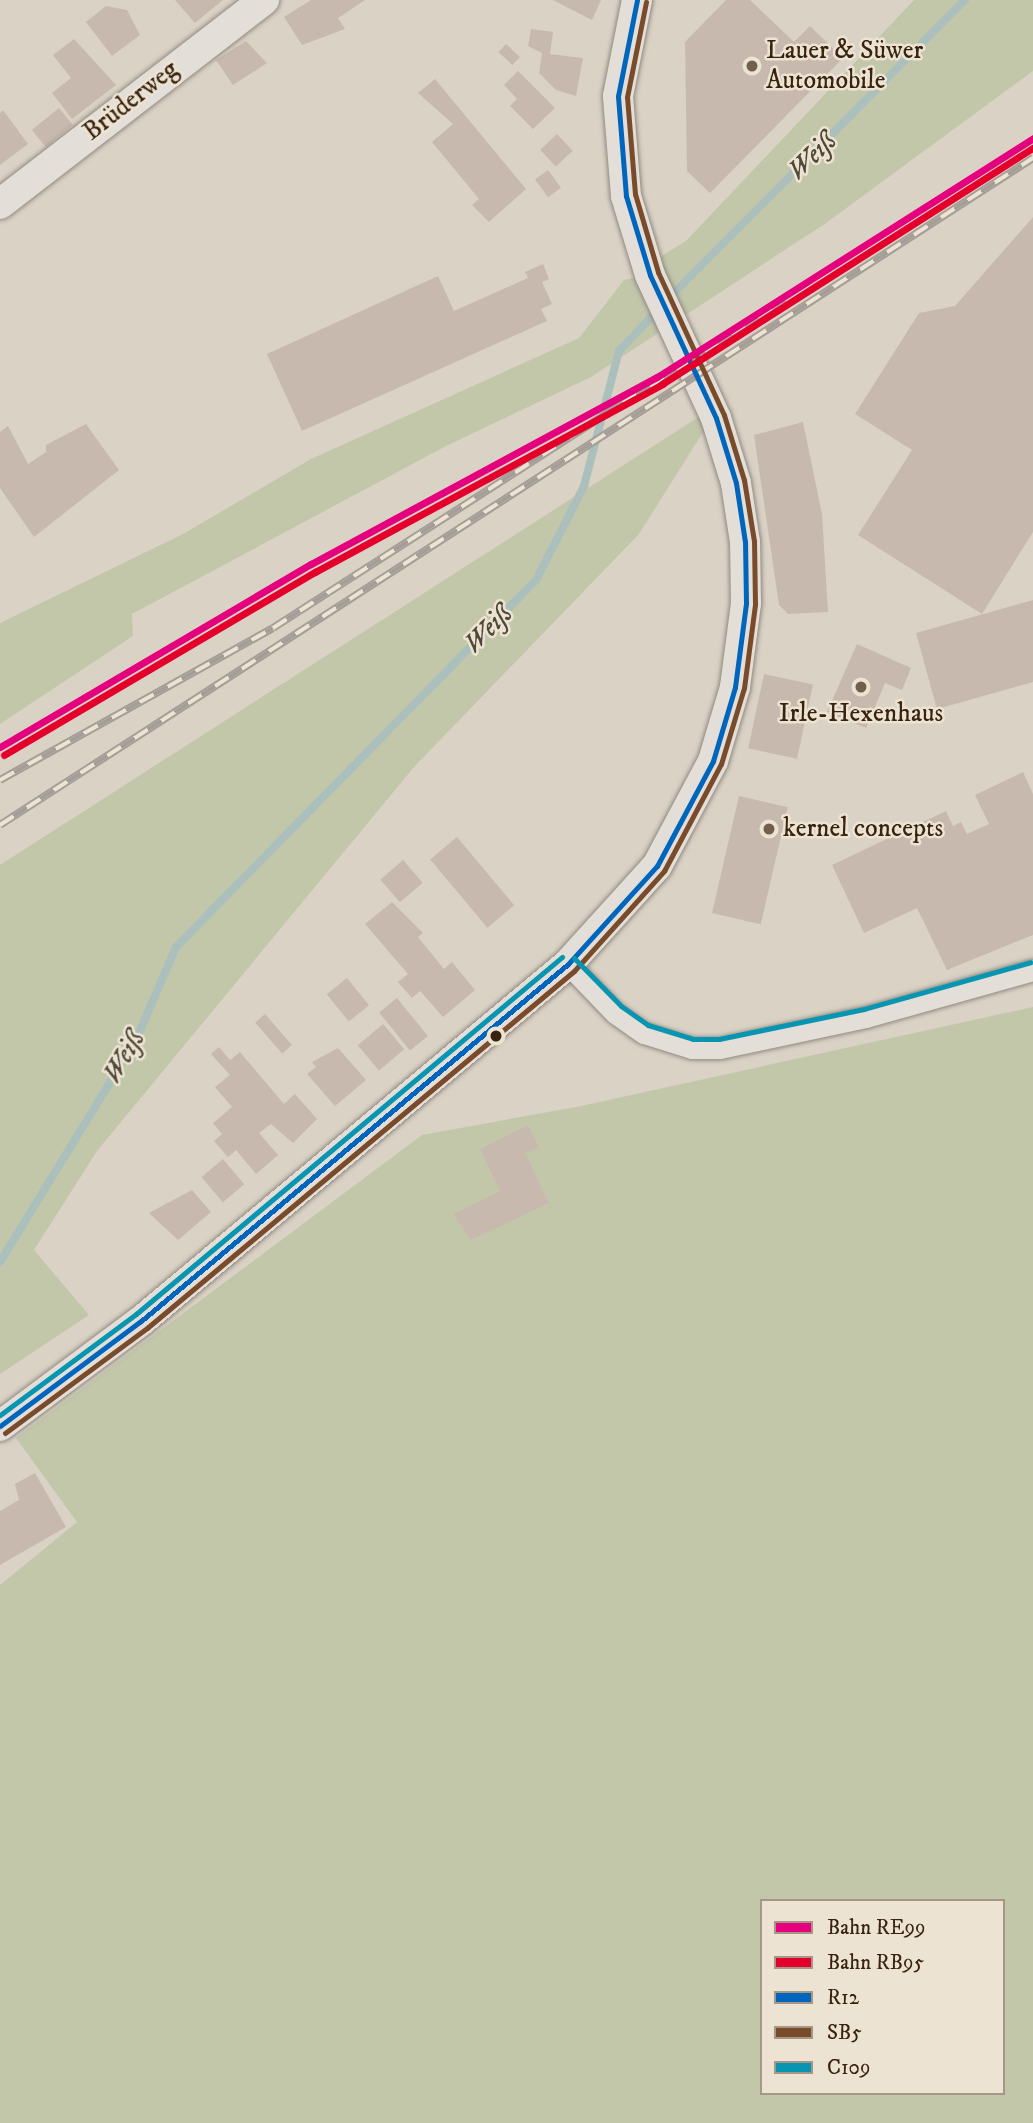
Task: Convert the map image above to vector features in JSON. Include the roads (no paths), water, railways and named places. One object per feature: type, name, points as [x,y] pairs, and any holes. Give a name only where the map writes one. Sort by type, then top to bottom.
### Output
[{"type":"main road","name":"Brüderweg","points":[[0,204],[264,0]]},
{"type":"main road","points":[[0,1426],[141,1321],[568,964],[657,866],[713,761],[735,687],[746,603],[736,483],[716,418],[649,275],[626,196],[619,146],[622,59],[637,0]]},
{"type":"street","points":[[568,964],[615,1013],[645,1033],[692,1048],[720,1048],[866,1017],[1033,970]]},
{"type":"waterway","name":"Weiß","points":[[669,298],[965,0]]},
{"type":"waterway","name":"Weiß","points":[[0,1262],[136,1040],[176,947],[536,580],[584,486],[619,351],[658,310]]},
{"type":"railway","points":[[0,825],[1033,158]]},
{"type":"railway","points":[[0,780],[273,628],[785,299]]},
{"type":"rail line","name":"RE99","points":[[0,747],[311,564],[657,377],[1033,138]]},
{"type":"rail line","name":"RB95","points":[[4,755],[315,572],[662,384],[1033,148]]},
{"type":"place","name":"Lauer & Süwer Automobile","points":[[752,66]]},
{"type":"place","name":"Irle-Hexenhaus","points":[[861,687]]},
{"type":"place","name":"kernel concepts","points":[[769,829]]}]
